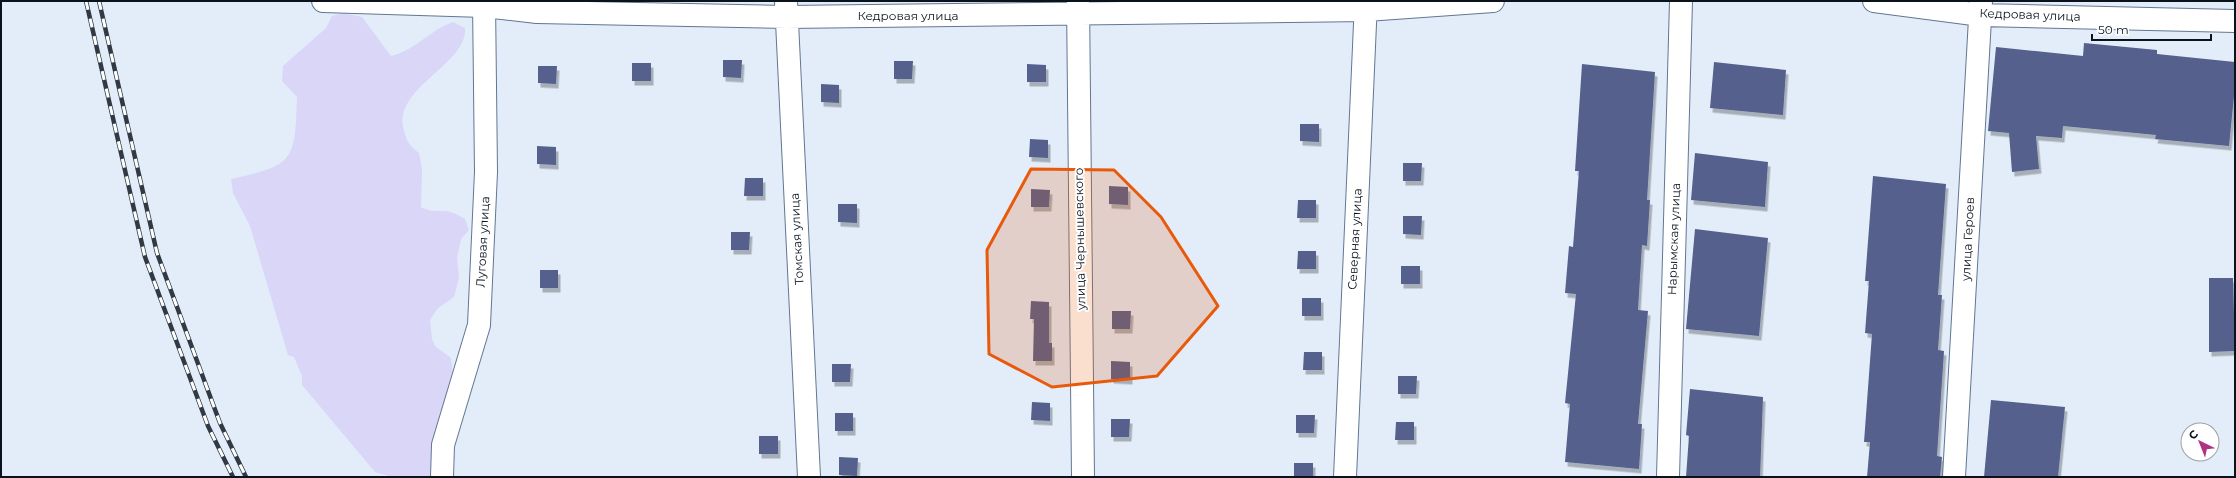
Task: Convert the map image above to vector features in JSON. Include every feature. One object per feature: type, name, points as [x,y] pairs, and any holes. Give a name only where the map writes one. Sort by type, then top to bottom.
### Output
[{"type":"street","name":"Кедровая улица","points":[[324,1],[484,3],[537,12],[1366,5],[1493,1]]},
{"type":"street","name":"Нарымская улица","points":[[1668,477],[1681,1]]},
{"type":"street","name":"Кедровая улица","points":[[1874,1],[2235,21]]},
{"type":"street","name":"Луговая улица","points":[[442,477],[443,445],[479,325],[486,172],[484,3]]},
{"type":"street","name":"Северная улица","points":[[1345,477],[1366,5]]},
{"type":"street","name":"улица Чернышевского","points":[[1078,8],[1083,477]]},
{"type":"street","name":"улица Героев","points":[[1954,477],[1981,8]]},
{"type":"street","name":"Томская улица","points":[[786,9],[809,477]]},
{"type":"highlighted area","points":[[1031,169],[1114,170],[1161,217],[1218,306],[1157,376],[1052,387],[989,354],[987,250]]},
{"type":"shaded area","points":[[344,13],[362,17],[391,56],[416,45],[437,30],[453,22],[465,28],[463,41],[455,54],[418,89],[408,102],[403,116],[406,138],[411,146],[419,153],[422,169],[421,207],[456,214],[465,219],[469,230],[461,239],[457,258],[459,278],[454,297],[438,308],[430,320],[432,339],[435,346],[451,358],[454,386],[435,477],[392,477],[375,472],[302,385],[302,376],[294,357],[288,355],[250,226],[233,193],[231,179],[268,169],[279,164],[287,157],[292,148],[295,135],[297,97],[282,81],[283,66],[326,28],[332,16]]},
{"type":"building","points":[[2084,43],[2157,50],[2157,54],[2235,62],[2235,86],[2229,146],[2155,139],[2156,135],[2063,126],[2062,138],[2036,136],[2039,169],[2012,172],[2009,133],[1988,131],[1996,47],[2083,56]]},
{"type":"building","points":[[723,60],[742,60],[741,78],[723,77]]},
{"type":"building","points":[[894,61],[913,61],[912,79],[894,79]]},
{"type":"building","points":[[1714,62],[1786,70],[1783,115],[1710,108]]},
{"type":"building","points":[[632,63],[651,63],[651,81],[632,81]]},
{"type":"building","points":[[1027,64],[1046,65],[1046,82],[1027,82]]},
{"type":"building","points":[[1582,64],[1655,72],[1647,200],[1650,200],[1647,246],[1642,245],[1638,310],[1648,311],[1638,424],[1642,424],[1639,469],[1565,462],[1570,404],[1565,403],[1576,294],[1565,293],[1569,246],[1573,247],[1579,171],[1575,171]]},
{"type":"building","points":[[538,66],[557,66],[556,84],[538,83]]},
{"type":"building","points":[[821,84],[839,85],[839,103],[821,102]]},
{"type":"building","points":[[1300,124],[1319,124],[1319,142],[1300,141]]},
{"type":"building","points":[[1030,139],[1048,140],[1048,158],[1029,157]]},
{"type":"building","points":[[537,146],[556,147],[556,165],[537,164]]},
{"type":"building","points":[[1695,153],[1768,162],[1765,207],[1691,200]]},
{"type":"building","points":[[1403,163],[1422,163],[1421,181],[1403,181]]},
{"type":"building","points":[[1873,176],[1946,184],[1938,295],[1942,295],[1938,350],[1944,351],[1937,456],[1942,457],[1940,477],[1867,477],[1870,442],[1864,442],[1872,334],[1865,333],[1869,281],[1865,281]]},
{"type":"building","points":[[745,178],[763,178],[763,196],[744,196]]},
{"type":"building","points":[[1109,186],[1128,187],[1128,205],[1109,204]]},
{"type":"building","points":[[1031,189],[1050,190],[1049,207],[1031,207]]},
{"type":"building","points":[[1298,200],[1316,200],[1316,218],[1297,218]]},
{"type":"building","points":[[838,204],[857,204],[857,223],[838,222]]},
{"type":"building","points":[[1403,216],[1422,216],[1421,235],[1403,234]]},
{"type":"building","points":[[1695,229],[1768,238],[1759,336],[1686,329]]},
{"type":"building","points":[[731,232],[750,232],[749,250],[731,250]]},
{"type":"building","points":[[1298,251],[1316,251],[1316,269],[1297,269]]},
{"type":"building","points":[[1401,266],[1420,266],[1420,284],[1401,284]]},
{"type":"building","points":[[540,270],[558,270],[558,288],[540,288]]},
{"type":"building","points":[[2209,278],[2233,278],[2235,351],[2209,352]]},
{"type":"building","points":[[1302,298],[1321,298],[1321,316],[1302,316]]},
{"type":"building","points":[[1031,301],[1049,302],[1049,343],[1052,343],[1052,361],[1033,361],[1034,319],[1030,319]]},
{"type":"building","points":[[1112,311],[1131,311],[1130,329],[1112,329]]},
{"type":"building","points":[[1304,352],[1322,352],[1322,370],[1303,370]]},
{"type":"building","points":[[1111,361],[1130,362],[1130,380],[1111,379]]},
{"type":"building","points":[[832,364],[851,364],[850,382],[832,382]]},
{"type":"building","points":[[1398,376],[1417,376],[1416,394],[1398,394]]},
{"type":"building","points":[[1690,389],[1763,397],[1760,477],[1686,477],[1689,436],[1686,435]]},
{"type":"building","points":[[1991,400],[2065,407],[2058,477],[1984,477]]},
{"type":"building","points":[[1032,402],[1050,403],[1050,421],[1031,420]]},
{"type":"building","points":[[835,413],[853,413],[853,431],[835,431]]},
{"type":"building","points":[[1296,415],[1315,415],[1314,433],[1296,433]]},
{"type":"building","points":[[1111,419],[1130,419],[1129,437],[1111,437]]},
{"type":"building","points":[[1396,422],[1414,422],[1414,440],[1395,440]]},
{"type":"building","points":[[759,436],[778,436],[778,454],[759,454]]},
{"type":"building","points":[[839,457],[858,458],[857,476],[839,475]]},
{"type":"building","points":[[1294,463],[1313,463],[1313,477],[1294,477]]},
{"type":"railway","points":[[86,1],[145,257],[208,426],[233,477]]},
{"type":"railway","points":[[99,1],[157,253],[220,423],[246,477]]}]
